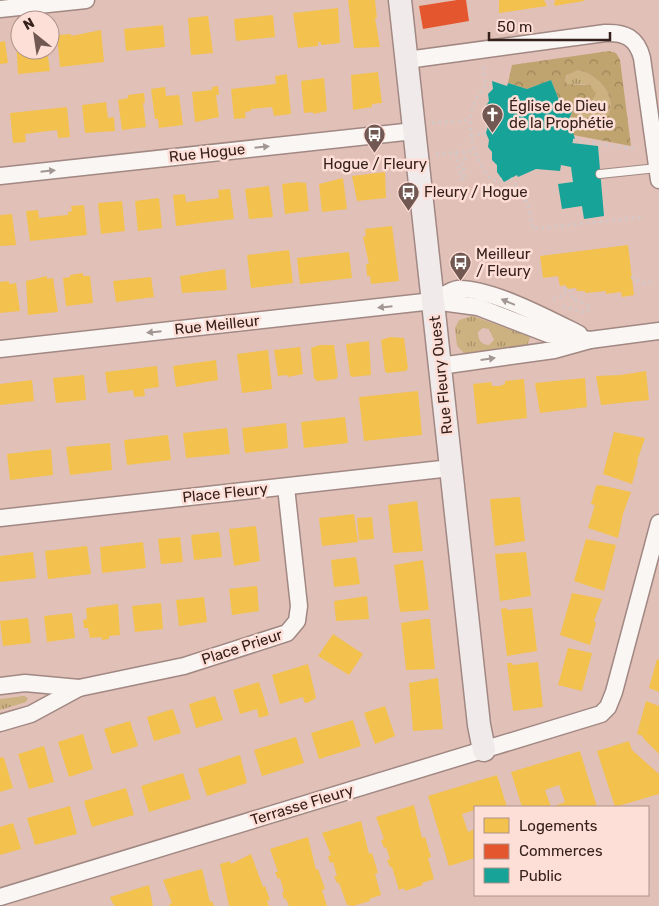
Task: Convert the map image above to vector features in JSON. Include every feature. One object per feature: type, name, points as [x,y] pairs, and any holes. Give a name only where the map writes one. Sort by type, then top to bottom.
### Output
[{"type":"street","points":[[0,10],[86,0]]},
{"type":"street","name":"Rue Fleury Ouest","points":[[400,0],[407,60],[422,127],[440,366],[479,726],[484,750]]},
{"type":"street","points":[[407,60],[605,33],[622,34],[634,40],[641,52],[658,174]]},
{"type":"street","name":"Rue Hogue","points":[[0,176],[422,127]]},
{"type":"street","name":"Rue Meilleur","points":[[0,350],[434,301],[478,307],[548,334],[590,340]]},
{"type":"street","name":"Rue Meilleur","points":[[440,366],[554,350],[590,340],[659,331]]},
{"type":"street","name":"Place Fleury","points":[[0,518],[451,468]]},
{"type":"street","name":"Place Prieur","points":[[0,723],[31,714],[79,688],[184,666],[278,638],[291,630],[298,616],[299,606],[286,487]]},
{"type":"street","name":"Terrasse Fleury","points":[[0,897],[593,717],[603,712],[610,704],[614,692],[659,523]]},
{"type":"street","name":"Place Prieur","points":[[0,686],[25,683],[79,688]]},
{"type":"lane","points":[[600,174],[658,174]]},
{"type":"path","points":[[483,67],[486,84],[478,92],[471,120],[471,136],[475,151],[491,179],[496,181],[503,179]]},
{"type":"path","points":[[422,127],[471,120]]},
{"type":"path","points":[[471,136],[486,133]]},
{"type":"path","points":[[572,140],[634,150]]},
{"type":"path","points":[[432,155],[475,151]]},
{"type":"path","points":[[456,153],[461,179],[465,179],[462,160],[465,160],[464,152]]},
{"type":"path","points":[[511,178],[528,204],[532,230],[642,217]]},
{"type":"path","points":[[631,277],[643,282],[651,282]]},
{"type":"path","points":[[553,299],[565,295],[564,289],[570,288],[572,299],[586,304],[590,309],[585,312],[564,306]]},
{"type":"green space","points":[[609,51],[616,53],[620,60],[631,146],[573,135],[569,120],[573,110],[561,105],[551,80],[527,89],[508,83],[512,65]],"holes":[[[578,70],[599,81],[609,94],[611,102],[607,117],[583,121],[579,117],[579,111],[590,103],[596,94],[590,85],[567,84],[565,80],[567,75]]]},
{"type":"green space","points":[[578,70],[599,81],[609,94],[611,102],[607,117],[583,121],[579,117],[579,111],[590,103],[585,84],[567,84],[565,80],[570,71]]},
{"type":"green space","points":[[473,316],[530,338],[527,346],[464,355],[457,346],[455,328],[459,320]],"holes":[[[483,328],[489,329],[494,340],[489,345],[481,341],[478,332]]]},
{"type":"green space","points":[[24,696],[28,698],[26,702],[0,710],[0,699]]},
{"type":"building: Logements","points":[[348,0],[375,0],[377,18],[375,18],[380,47],[354,48]]},
{"type":"building: Logements","points":[[499,0],[544,0],[547,6],[499,13]]},
{"type":"building: Logements","points":[[555,0],[584,0],[584,1],[554,6]]},
{"type":"building: Logements","points":[[338,8],[340,43],[321,45],[321,42],[318,42],[318,46],[298,48],[293,13]]},
{"type":"building: Logements","points":[[273,15],[275,37],[236,41],[234,19]]},
{"type":"building: Logements","points":[[208,16],[213,53],[191,55],[188,18]]},
{"type":"building: Logements","points":[[163,25],[165,47],[126,51],[124,29]]},
{"type":"building: Logements","points":[[101,30],[104,62],[60,67],[60,35],[71,34],[71,36]]},
{"type":"building: Logements","points":[[5,41],[8,63],[0,64],[0,42]]},
{"type":"building: Logements","points":[[17,60],[48,60],[50,71],[18,74]]},
{"type":"building: Logements","points":[[378,72],[382,103],[372,104],[372,107],[353,110],[351,75]]},
{"type":"building: Logements","points":[[287,74],[291,114],[274,116],[272,107],[251,109],[251,111],[245,112],[246,118],[234,119],[231,89],[276,84],[275,76]]},
{"type":"building: Logements","points":[[324,78],[327,111],[313,114],[313,112],[304,113],[301,81]]},
{"type":"building: Logements","points":[[218,86],[219,95],[216,95],[219,117],[195,122],[192,92],[212,90],[212,87]]},
{"type":"building: Logements","points":[[165,87],[166,96],[179,95],[183,125],[159,128],[158,119],[155,119],[151,89]]},
{"type":"building: Logements","points":[[144,93],[145,103],[143,103],[146,127],[122,130],[118,100],[128,98],[128,95]]},
{"type":"building: Logements","points":[[106,102],[108,118],[114,117],[115,131],[85,133],[82,105]]},
{"type":"building: Logements","points":[[67,107],[70,137],[58,138],[57,130],[25,134],[26,142],[13,143],[10,113]]},
{"type":"building: Logements","points":[[385,172],[386,198],[357,201],[352,176]]},
{"type":"building: Logements","points":[[343,178],[347,209],[322,212],[319,184]]},
{"type":"building: Logements","points":[[306,183],[309,211],[285,214],[282,184]]},
{"type":"building: Logements","points":[[269,186],[273,217],[249,219],[245,189]]},
{"type":"building: Logements","points":[[230,189],[234,219],[176,226],[173,195],[185,194],[186,202],[219,198],[218,190]]},
{"type":"building: Logements","points":[[159,198],[162,228],[138,231],[135,201]]},
{"type":"building: Logements","points":[[122,201],[125,231],[101,234],[98,203]]},
{"type":"building: Logements","points":[[84,205],[87,235],[30,241],[26,211],[38,210],[39,218],[68,215],[68,212],[72,211],[71,206]]},
{"type":"building: Logements","points":[[12,214],[16,245],[0,246],[0,215]]},
{"type":"building: Logements","points":[[392,226],[399,281],[371,284],[370,276],[367,276],[366,264],[369,264],[363,237],[366,236],[365,229]]},
{"type":"building: Logements","points":[[628,245],[634,295],[622,297],[621,292],[606,294],[606,291],[585,293],[585,291],[577,291],[576,288],[566,289],[566,285],[560,286],[558,276],[543,278],[540,256]]},
{"type":"building: Logements","points":[[289,250],[293,283],[251,288],[247,255]]},
{"type":"building: Logements","points":[[349,252],[352,278],[300,284],[297,258]]},
{"type":"building: Logements","points":[[225,269],[227,290],[182,293],[180,276]]},
{"type":"building: Logements","points":[[83,273],[83,276],[90,276],[93,303],[66,306],[63,278]]},
{"type":"building: Logements","points":[[47,276],[47,279],[53,278],[58,312],[28,315],[26,281]]},
{"type":"building: Logements","points":[[151,277],[154,297],[116,302],[113,281]]},
{"type":"building: Logements","points":[[9,281],[9,284],[16,283],[20,311],[0,313],[0,282]]},
{"type":"building: Logements","points":[[390,337],[404,338],[408,368],[406,371],[387,373],[385,371],[381,340]]},
{"type":"building: Logements","points":[[369,341],[371,375],[352,377],[350,375],[346,344]]},
{"type":"building: Logements","points":[[320,345],[334,345],[338,376],[336,379],[317,381],[314,378],[311,348]]},
{"type":"building: Logements","points":[[300,347],[303,374],[288,377],[287,375],[278,376],[274,350]]},
{"type":"building: Logements","points":[[268,350],[272,389],[242,393],[237,354]]},
{"type":"building: Logements","points":[[216,360],[218,380],[176,387],[173,366]]},
{"type":"building: Logements","points":[[157,366],[159,387],[144,389],[145,396],[134,397],[133,390],[108,393],[105,372]]},
{"type":"building: Logements","points":[[646,371],[649,400],[601,405],[596,376]]},
{"type":"building: Logements","points":[[84,375],[86,400],[56,403],[53,378]]},
{"type":"building: Logements","points":[[585,378],[587,407],[540,413],[535,383]]},
{"type":"building: Logements","points":[[524,379],[527,418],[477,424],[473,384],[491,382],[492,386],[500,386],[505,384],[505,381]]},
{"type":"building: Logements","points":[[32,380],[34,401],[0,405],[0,384]]},
{"type":"building: Logements","points":[[418,391],[422,435],[364,441],[359,397]]},
{"type":"building: Logements","points":[[345,417],[348,443],[304,448],[301,422]]},
{"type":"building: Logements","points":[[286,423],[288,448],[245,453],[242,428]]},
{"type":"building: Logements","points":[[227,428],[230,454],[186,458],[183,433]]},
{"type":"building: Logements","points":[[614,432],[645,438],[632,484],[603,474]]},
{"type":"building: Logements","points":[[168,435],[171,460],[127,465],[124,440]]},
{"type":"building: Logements","points":[[110,443],[112,470],[70,475],[66,447]]},
{"type":"building: Logements","points":[[51,449],[53,475],[10,480],[7,454]]},
{"type":"building: Logements","points":[[600,485],[631,492],[623,514],[618,538],[588,528],[595,505],[591,504],[596,486]]},
{"type":"building: Logements","points":[[520,497],[525,541],[495,546],[490,499]]},
{"type":"building: Logements","points":[[417,501],[423,551],[393,553],[388,505]]},
{"type":"building: Logements","points":[[354,514],[358,542],[322,546],[319,518]]},
{"type":"building: Logements","points":[[372,517],[374,539],[359,540],[357,518]]},
{"type":"building: Logements","points":[[256,526],[260,561],[234,566],[229,529]]},
{"type":"building: Logements","points":[[219,532],[222,557],[194,560],[191,535]]},
{"type":"building: Logements","points":[[180,537],[183,562],[161,564],[158,539]]},
{"type":"building: Logements","points":[[586,539],[616,545],[604,591],[574,581]]},
{"type":"building: Logements","points":[[143,542],[146,568],[102,573],[100,547]]},
{"type":"building: Logements","points":[[87,546],[91,574],[48,579],[45,551]]},
{"type":"building: Logements","points":[[33,552],[36,578],[0,582],[0,556]]},
{"type":"building: Logements","points":[[526,552],[531,596],[500,601],[495,554]]},
{"type":"building: Logements","points":[[356,557],[360,584],[334,587],[331,560]]},
{"type":"building: Logements","points":[[423,560],[429,610],[400,612],[394,565]]},
{"type":"building: Logements","points":[[257,586],[259,611],[232,615],[229,589]]},
{"type":"building: Logements","points":[[572,593],[602,599],[594,621],[596,623],[590,645],[560,635]]},
{"type":"building: Logements","points":[[367,596],[369,619],[336,621],[334,601]]},
{"type":"building: Logements","points":[[204,597],[207,622],[179,626],[176,600]]},
{"type":"building: Logements","points":[[161,603],[163,629],[135,632],[132,606]]},
{"type":"building: Logements","points":[[118,604],[120,635],[109,636],[109,639],[102,640],[101,637],[90,638],[88,628],[84,628],[83,620],[87,619],[86,608]]},
{"type":"building: Logements","points":[[507,608],[507,610],[532,608],[537,651],[507,656],[501,609]]},
{"type":"building: Logements","points":[[72,613],[75,638],[47,642],[44,616]]},
{"type":"building: Logements","points":[[28,618],[31,643],[3,646],[0,621]]},
{"type":"building: Logements","points":[[430,619],[435,669],[406,670],[401,623]]},
{"type":"building: Logements","points":[[333,634],[363,654],[349,675],[318,656]]},
{"type":"building: Logements","points":[[568,648],[592,653],[582,691],[558,685]]},
{"type":"building: Logements","points":[[657,659],[659,660],[659,692],[649,688]]},
{"type":"building: Logements","points":[[538,662],[543,707],[513,711],[507,663],[512,663],[513,665]]},
{"type":"building: Logements","points":[[308,664],[316,698],[307,703],[304,702],[303,697],[280,704],[272,675]]},
{"type":"building: Logements","points":[[438,678],[443,729],[413,731],[409,683]]},
{"type":"building: Logements","points":[[259,682],[269,715],[259,718],[257,709],[240,714],[233,690]]},
{"type":"building: Logements","points":[[215,696],[223,720],[196,728],[189,704]]},
{"type":"building: Logements","points":[[646,701],[659,706],[659,754],[643,736],[637,734]]},
{"type":"building: Logements","points":[[385,706],[395,736],[375,744],[364,713]]},
{"type":"building: Logements","points":[[173,709],[181,733],[154,741],[147,717]]},
{"type":"building: Logements","points":[[353,720],[361,746],[319,759],[311,733]]},
{"type":"building: Logements","points":[[130,721],[138,746],[112,754],[104,729]]},
{"type":"building: Logements","points":[[83,734],[93,769],[69,777],[58,742]]},
{"type":"building: Logements","points":[[296,737],[304,763],[262,776],[254,750]]},
{"type":"building: Logements","points":[[629,741],[632,750],[659,774],[659,794],[615,806],[597,751]]},
{"type":"building: Logements","points":[[44,746],[54,782],[29,789],[18,754]]},
{"type":"building: Logements","points":[[580,751],[597,806],[555,806],[565,802],[559,785],[545,790],[551,806],[522,806],[511,772]]},
{"type":"building: Logements","points":[[240,755],[247,783],[207,796],[198,769]]},
{"type":"building: Logements","points":[[0,757],[4,758],[13,788],[0,792]]},
{"type":"building: Logements","points":[[183,773],[191,799],[149,812],[141,786]]},
{"type":"building: Logements","points":[[497,775],[507,806],[474,806],[474,810],[462,814],[468,832],[474,829],[474,858],[449,866],[428,796]]},
{"type":"building: Logements","points":[[126,788],[134,815],[92,827],[84,801]]},
{"type":"building: Logements","points":[[414,805],[422,838],[425,837],[431,857],[428,858],[434,879],[405,891],[404,888],[399,890],[392,867],[390,867],[387,860],[390,859],[386,847],[384,848],[381,840],[384,839],[376,817]]},
{"type":"building: Logements","points":[[70,806],[77,834],[35,845],[27,818]]},
{"type":"building: Logements","points":[[361,821],[369,854],[372,853],[378,873],[375,874],[381,895],[369,899],[370,901],[353,906],[347,905],[339,883],[337,883],[334,876],[337,876],[333,862],[330,863],[328,856],[331,855],[322,833]]},
{"type":"building: Logements","points":[[13,823],[21,849],[0,855],[0,827]]},
{"type":"building: Logements","points":[[308,837],[316,870],[318,869],[325,889],[322,890],[327,906],[289,906],[286,899],[284,899],[280,878],[278,879],[275,872],[278,872],[270,849]]},
{"type":"building: Logements","points":[[251,854],[263,887],[265,886],[270,900],[267,901],[269,906],[229,906],[220,864],[230,861],[231,864]]},
{"type":"building: Logements","points":[[202,869],[210,902],[212,901],[214,906],[170,906],[169,904],[172,903],[163,880]]},
{"type":"building: Logements","points":[[149,885],[153,906],[115,906],[110,897]]},
{"type":"building: Commerces","points":[[466,0],[469,21],[423,29],[419,6]]},
{"type":"building: Public","points":[[551,80],[561,105],[573,109],[569,120],[575,139],[572,143],[598,146],[604,216],[584,219],[582,206],[562,209],[558,184],[573,182],[571,167],[561,165],[560,171],[536,169],[518,177],[517,175],[504,182],[497,172],[497,165],[492,160],[492,152],[488,147],[489,140],[486,133],[488,126],[485,119],[488,113],[486,106],[489,101],[488,94],[493,89],[492,81],[507,86],[508,83],[527,89]]},
{"type":"place","name":"Église de Dieu de la Prophétie","points":[[493,134]]},
{"type":"place","name":"Hogue / Fleury","points":[[375,154]]},
{"type":"place","name":"Fleury / Hogue","points":[[408,211]]},
{"type":"place","name":"Meilleur / Fleury","points":[[460,282]]}]
